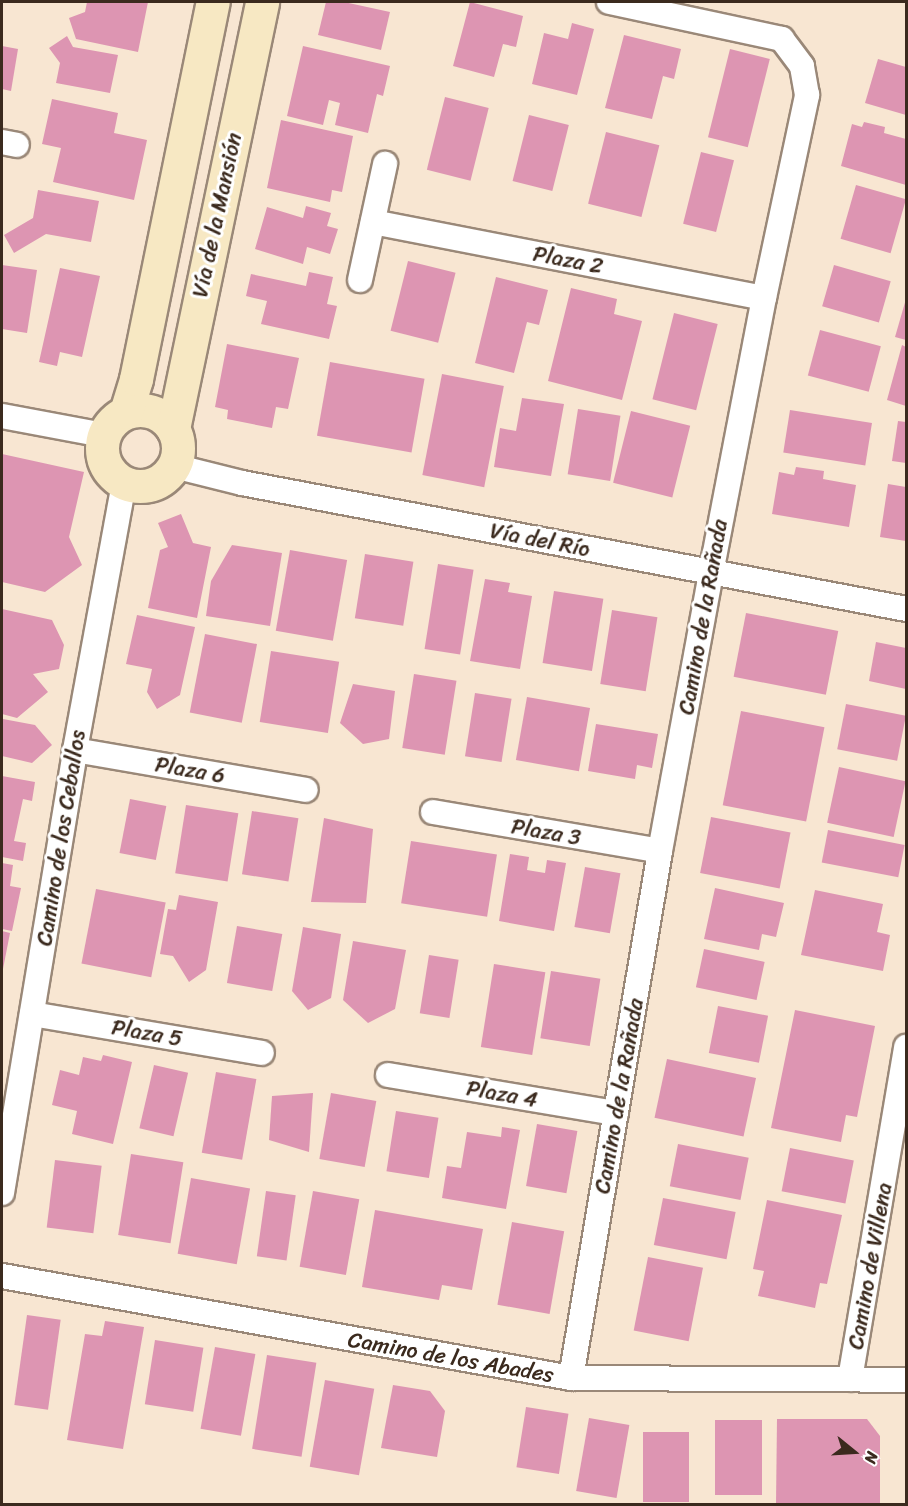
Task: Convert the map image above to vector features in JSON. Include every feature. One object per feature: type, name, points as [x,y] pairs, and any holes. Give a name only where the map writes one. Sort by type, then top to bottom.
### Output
[{"type":"street","name":"Vía de la Mansión","points":[[115,423],[136,379],[213,2]]},
{"type":"street","name":"Vía de la Mansión","points":[[174,429],[262,2]]},
{"type":"street","name":"Camino de la Rañada","points":[[571,1378],[660,851],[711,573],[764,298],[807,95],[801,66],[782,39],[609,2]]},
{"type":"street","points":[[360,280],[385,164]]},
{"type":"street","name":"Plaza 2","points":[[373,222],[764,298]]},
{"type":"street","points":[[2,416],[115,423],[144,409],[162,416],[174,429],[178,447],[174,466],[161,480],[143,487],[124,483],[112,475],[104,463],[101,449],[115,423]]},
{"type":"street","name":"Vía del Río","points":[[174,466],[242,483],[906,609]]},
{"type":"street","name":"Camino de los Ceballos","points":[[2,1193],[75,750],[124,483]]},
{"type":"street","name":"Plaza 6","points":[[75,750],[306,790]]},
{"type":"street","name":"Plaza 3","points":[[433,812],[660,851]]},
{"type":"street","name":"Plaza 5","points":[[32,1014],[262,1053]]},
{"type":"street","name":"Camino de Villena","points":[[850,1379],[904,1076],[906,1047]]},
{"type":"street","name":"Plaza 4","points":[[388,1075],[616,1113]]},
{"type":"street","name":"Camino de los Abades","points":[[2,1276],[571,1378],[906,1380]]},
{"type":"building","points":[[87,2],[148,2],[138,52],[76,39],[69,18],[85,12]]},
{"type":"building","points":[[326,2],[344,2],[390,12],[381,50],[318,35]]},
{"type":"building","points":[[470,2],[523,16],[516,47],[503,44],[494,77],[453,66]]},
{"type":"building","points":[[572,23],[594,29],[577,95],[532,84],[544,33],[568,39]]},
{"type":"building","points":[[624,35],[681,49],[674,79],[663,76],[652,119],[605,108]]},
{"type":"building","points":[[67,36],[73,47],[118,55],[110,93],[56,83],[60,63],[49,48]]},
{"type":"building","points":[[2,46],[18,49],[11,91],[2,89]]},
{"type":"building","points":[[303,46],[390,66],[383,96],[377,94],[368,133],[335,125],[340,103],[329,100],[323,125],[287,116]]},
{"type":"building","points":[[730,49],[770,59],[748,147],[708,137]]},
{"type":"building","points":[[878,59],[906,67],[906,115],[865,103]]},
{"type":"building","points":[[445,97],[489,108],[471,181],[427,170]]},
{"type":"building","points":[[52,99],[118,113],[114,133],[147,140],[134,200],[53,182],[61,148],[42,144]]},
{"type":"building","points":[[529,115],[569,125],[552,191],[513,181]]},
{"type":"building","points":[[281,120],[353,136],[342,192],[332,190],[330,202],[267,188]]},
{"type":"building","points":[[864,122],[885,127],[884,133],[906,139],[906,185],[841,166],[852,124],[862,127]]},
{"type":"building","points":[[606,132],[659,145],[641,217],[588,204]]},
{"type":"building","points":[[701,152],[734,160],[716,232],[683,224]]},
{"type":"building","points":[[856,185],[906,199],[891,253],[841,239]]},
{"type":"building","points":[[38,190],[99,201],[91,242],[46,234],[14,253],[4,235],[33,218]]},
{"type":"building","points":[[306,206],[331,213],[327,226],[338,229],[330,254],[307,247],[303,264],[255,249],[267,207],[303,218]]},
{"type":"building","points":[[408,261],[456,273],[438,343],[391,331]]},
{"type":"building","points":[[2,265],[37,270],[27,333],[2,329]]},
{"type":"building","points":[[834,265],[891,281],[879,323],[822,306]]},
{"type":"building","points":[[60,268],[100,276],[82,357],[60,352],[57,366],[39,362]]},
{"type":"building","points":[[309,272],[333,277],[327,304],[337,306],[329,339],[261,324],[267,301],[246,296],[251,274],[306,286]]},
{"type":"building","points":[[496,277],[548,290],[539,325],[527,322],[514,373],[475,363]]},
{"type":"building","points":[[571,288],[617,299],[614,314],[642,321],[622,400],[548,381]]},
{"type":"building","points":[[906,299],[906,340],[895,337]]},
{"type":"building","points":[[674,313],[718,324],[696,410],[652,399]]},
{"type":"building","points":[[820,330],[881,346],[869,392],[808,375]]},
{"type":"building","points":[[227,344],[299,358],[288,409],[276,407],[272,428],[227,419],[228,410],[215,407]]},
{"type":"building","points":[[902,345],[906,347],[906,406],[887,400]]},
{"type":"building","points":[[330,362],[425,379],[412,453],[317,436]]},
{"type":"building","points":[[442,374],[504,386],[484,487],[422,475]]},
{"type":"building","points":[[522,398],[564,404],[551,476],[494,467],[500,428],[516,431]]},
{"type":"building","points":[[578,409],[620,416],[610,481],[568,474]]},
{"type":"building","points":[[790,410],[872,423],[865,465],[783,452]]},
{"type":"building","points":[[631,411],[690,426],[672,498],[613,483]]},
{"type":"building","points":[[898,421],[906,422],[906,463],[892,461]]},
{"type":"building","points":[[2,454],[84,472],[69,537],[82,565],[45,592],[2,582]]},
{"type":"building","points":[[796,467],[824,471],[823,479],[856,485],[849,527],[772,514],[779,472],[794,475]]},
{"type":"building","points":[[888,484],[906,487],[906,541],[880,537]]},
{"type":"building","points":[[181,514],[193,543],[211,547],[197,618],[148,608],[160,550],[168,547],[158,523]]},
{"type":"building","points":[[232,545],[282,553],[270,626],[206,616],[211,581]]},
{"type":"building","points":[[290,550],[347,560],[333,641],[276,631]]},
{"type":"building","points":[[365,554],[413,562],[403,626],[355,618]]},
{"type":"building","points":[[438,564],[474,570],[460,655],[425,649]]},
{"type":"building","points":[[485,579],[510,583],[508,592],[532,596],[520,669],[470,661]]},
{"type":"building","points":[[554,591],[603,599],[592,671],[543,663]]},
{"type":"building","points":[[2,609],[52,620],[64,645],[59,669],[33,674],[48,692],[17,718],[2,714]]},
{"type":"building","points":[[612,610],[657,617],[646,691],[600,684]]},
{"type":"building","points":[[746,613],[838,631],[826,695],[734,677]]},
{"type":"building","points":[[137,615],[195,627],[180,695],[157,709],[147,692],[152,669],[126,664]]},
{"type":"building","points":[[205,634],[257,644],[242,723],[190,713]]},
{"type":"building","points":[[876,642],[906,648],[906,689],[869,681]]},
{"type":"building","points":[[271,651],[339,662],[328,733],[260,722]]},
{"type":"building","points":[[414,674],[456,681],[445,755],[402,748]]},
{"type":"building","points":[[353,684],[395,691],[389,739],[363,744],[340,723]]},
{"type":"building","points":[[475,693],[512,699],[502,762],[465,756]]},
{"type":"building","points":[[527,697],[590,708],[579,771],[516,760]]},
{"type":"building","points":[[846,704],[906,716],[897,761],[837,749]]},
{"type":"building","points":[[741,711],[824,727],[806,821],[723,805]]},
{"type":"building","points":[[3,719],[35,725],[52,745],[32,763],[2,756]]},
{"type":"building","points":[[596,724],[658,734],[652,768],[637,765],[635,779],[588,771]]},
{"type":"building","points":[[839,767],[906,781],[894,837],[827,823]]},
{"type":"building","points":[[2,776],[35,782],[32,801],[23,799],[14,841],[26,843],[23,861],[2,857]]},
{"type":"building","points":[[130,799],[166,806],[156,860],[120,853]]},
{"type":"building","points":[[186,805],[238,813],[228,881],[175,873]]},
{"type":"building","points":[[252,811],[298,818],[288,882],[242,874]]},
{"type":"building","points":[[711,817],[791,832],[780,888],[700,873]]},
{"type":"building","points":[[324,818],[373,829],[366,903],[311,902]]},
{"type":"building","points":[[828,830],[905,845],[898,877],[822,862]]},
{"type":"building","points":[[411,841],[497,855],[487,917],[401,903]]},
{"type":"building","points":[[510,854],[529,857],[527,870],[545,873],[547,860],[566,863],[554,931],[499,921]]},
{"type":"building","points":[[2,863],[13,865],[10,886],[21,888],[12,931],[2,929]]},
{"type":"building","points":[[585,867],[620,873],[610,933],[574,927]]},
{"type":"building","points":[[715,888],[784,903],[776,937],[762,934],[759,950],[704,939]]},
{"type":"building","points":[[96,889],[166,903],[151,977],[81,964]]},
{"type":"building","points":[[815,890],[883,904],[877,932],[890,935],[883,971],[801,955]]},
{"type":"building","points":[[179,895],[218,902],[206,970],[189,982],[173,956],[160,954],[168,909],[176,910]]},
{"type":"building","points":[[237,926],[282,934],[272,991],[227,983]]},
{"type":"building","points":[[303,927],[341,934],[331,998],[308,1010],[292,991]]},
{"type":"building","points":[[2,931],[10,933],[3,969],[2,969]]},
{"type":"building","points":[[353,941],[406,950],[395,1009],[368,1023],[343,1000]]},
{"type":"building","points":[[704,949],[765,962],[757,1000],[696,987]]},
{"type":"building","points":[[429,955],[459,960],[449,1018],[420,1013]]},
{"type":"building","points":[[494,964],[545,972],[532,1055],[481,1047]]},
{"type":"building","points":[[551,971],[600,979],[590,1046],[540,1038]]},
{"type":"building","points":[[718,1006],[768,1016],[759,1063],[709,1053]]},
{"type":"building","points":[[795,1010],[875,1026],[857,1117],[846,1115],[841,1142],[771,1128]]},
{"type":"building","points":[[103,1055],[132,1062],[113,1144],[72,1134],[77,1111],[52,1105],[60,1070],[79,1075],[83,1057],[101,1061]]},
{"type":"building","points":[[667,1059],[756,1078],[744,1137],[655,1118]]},
{"type":"building","points":[[154,1065],[188,1073],[173,1136],[139,1128]]},
{"type":"building","points":[[216,1072],[256,1079],[242,1160],[202,1153]]},
{"type":"building","points":[[313,1093],[309,1152],[269,1140],[272,1096]]},
{"type":"building","points":[[331,1093],[376,1101],[365,1167],[319,1159]]},
{"type":"building","points":[[396,1111],[438,1118],[429,1178],[386,1171]]},
{"type":"building","points":[[537,1124],[577,1131],[566,1193],[526,1186]]},
{"type":"building","points":[[502,1127],[520,1130],[506,1209],[442,1198],[447,1166],[461,1168],[467,1132],[501,1137]]},
{"type":"building","points":[[678,1144],[749,1158],[740,1200],[670,1186]]},
{"type":"building","points":[[790,1148],[854,1160],[845,1204],[782,1191]]},
{"type":"building","points":[[131,1154],[183,1162],[171,1243],[118,1235]]},
{"type":"building","points":[[55,1160],[102,1166],[93,1233],[47,1227]]},
{"type":"building","points":[[191,1178],[250,1188],[237,1264],[178,1254]]},
{"type":"building","points":[[266,1191],[296,1195],[287,1261],[257,1256]]},
{"type":"building","points":[[313,1191],[359,1199],[346,1275],[300,1267]]},
{"type":"building","points":[[663,1198],[736,1212],[726,1259],[654,1245]]},
{"type":"building","points":[[767,1200],[842,1215],[827,1284],[820,1283],[815,1308],[758,1296],[764,1271],[753,1269]]},
{"type":"building","points":[[375,1210],[483,1229],[472,1290],[442,1285],[439,1300],[362,1287]]},
{"type":"building","points":[[512,1222],[564,1231],[550,1314],[497,1305]]},
{"type":"building","points":[[648,1257],[703,1268],[689,1341],[634,1331]]},
{"type":"building","points":[[27,1315],[61,1320],[48,1410],[14,1405]]},
{"type":"building","points":[[105,1321],[144,1327],[123,1449],[67,1440],[85,1334],[102,1336]]},
{"type":"building","points":[[155,1340],[203,1348],[193,1412],[145,1404]]},
{"type":"building","points":[[215,1347],[255,1354],[241,1436],[201,1429]]},
{"type":"building","points":[[267,1355],[316,1363],[302,1457],[252,1449]]},
{"type":"building","points":[[325,1380],[374,1389],[359,1475],[310,1467]]},
{"type":"building","points":[[393,1385],[430,1391],[445,1411],[437,1457],[381,1448]]},
{"type":"building","points":[[526,1407],[568,1414],[559,1474],[516,1467]]},
{"type":"building","points":[[589,1418],[629,1425],[617,1498],[576,1491]]},
{"type":"building","points":[[777,1419],[867,1419],[880,1436],[880,1504],[776,1504]]},
{"type":"building","points":[[715,1420],[762,1420],[762,1495],[715,1495]]},
{"type":"building","points":[[643,1432],[689,1432],[689,1502],[643,1502]]}]
